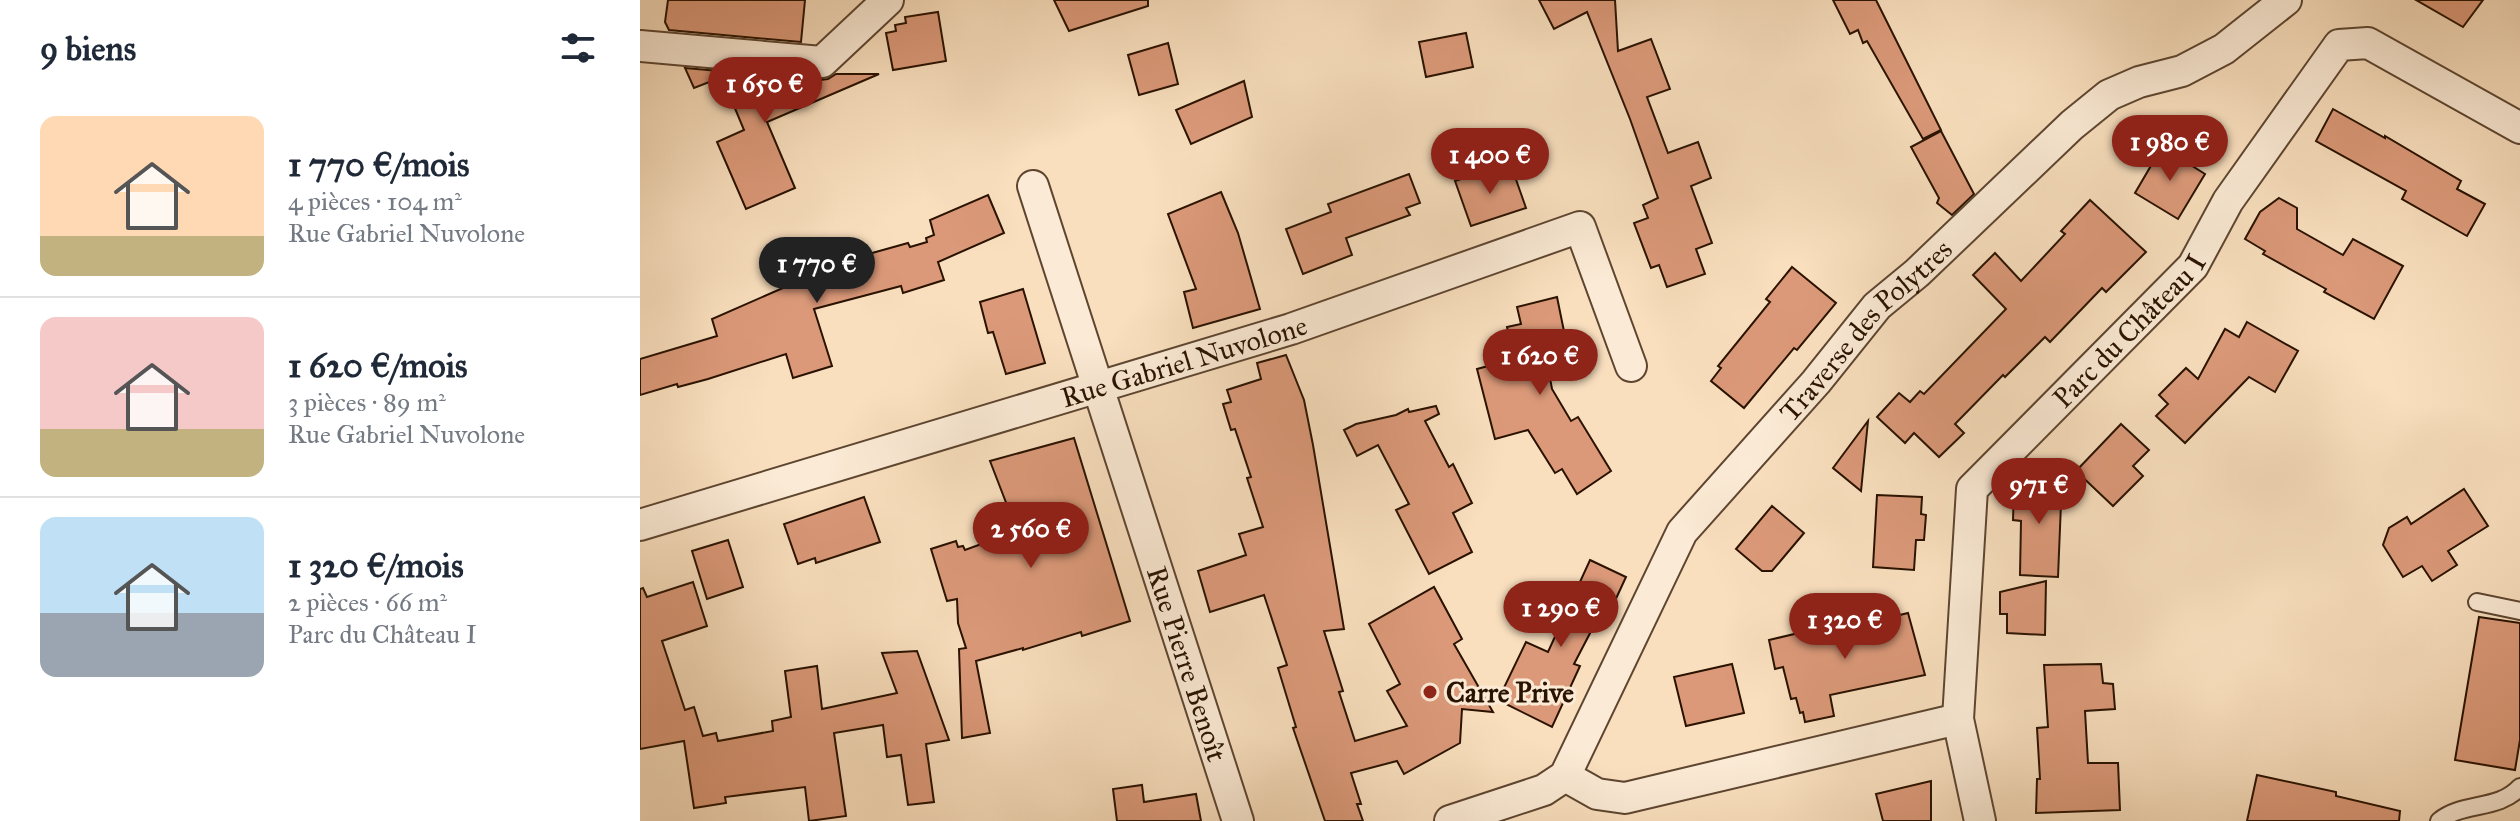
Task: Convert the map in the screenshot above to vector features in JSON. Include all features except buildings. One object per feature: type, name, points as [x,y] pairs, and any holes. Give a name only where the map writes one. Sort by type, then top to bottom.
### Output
[{"type":"street","points":[[640,46],[822,62],[888,0]]},
{"type":"street","name":"Traverse des Polytres","points":[[1565,776],[1682,532],[1816,382],[1877,306],[1917,273],[2072,125],[2109,95],[2139,82],[2182,71],[2224,49],[2286,0]]},
{"type":"street","name":"Parc du Château I","points":[[1980,821],[1958,719],[1972,489],[2193,266],[2228,201],[2339,45],[2368,43],[2520,128]]},
{"type":"street","name":"Rue Pierre Benoît","points":[[1033,186],[1238,821]]},
{"type":"street","name":"Rue Gabriel Nuvolone","points":[[640,525],[1291,329],[1580,227],[1631,366]]},
{"type":"street","points":[[1450,821],[1544,790],[1565,776],[1597,794],[1625,798],[1958,719]]},
{"type":"lane","points":[[2477,602],[2520,611]]},
{"type":"lane","points":[[2439,821],[2462,809],[2509,799],[2520,787]]},
{"type":"place","name":"Carre Prive","points":[[1430,692]]}]
